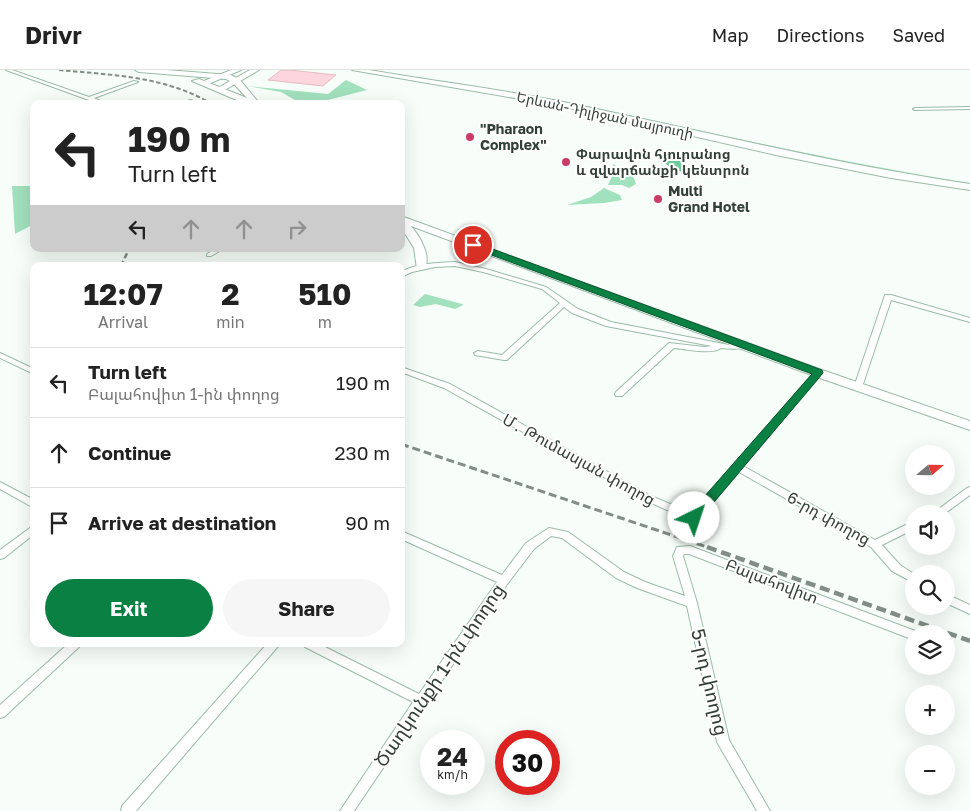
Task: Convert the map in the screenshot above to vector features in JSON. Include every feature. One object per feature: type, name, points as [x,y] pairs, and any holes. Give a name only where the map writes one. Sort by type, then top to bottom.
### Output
[{"type":"main road","points":[[139,70],[221,76],[236,81],[253,100]]},
{"type":"main road","points":[[203,83],[236,70]]},
{"type":"main road","points":[[220,89],[255,70]]},
{"type":"main road","name":"Երևան-Դիլիջան մայրուղի","points":[[356,70],[562,104],[776,152],[891,175],[970,187]]},
{"type":"main road","name":"Երևան-Դիլիջան մայրուղի","points":[[392,70],[566,100],[792,149],[970,182]]},
{"type":"main road","points":[[174,74],[220,89],[243,100]]},
{"type":"main road","points":[[405,221],[818,373],[970,426]]},
{"type":"main road","points":[[405,225],[418,245],[422,258],[421,267]]},
{"type":"street","points":[[8,70],[18,71],[95,100]]},
{"type":"street","points":[[90,98],[136,82]]},
{"type":"street","points":[[914,109],[970,108]]},
{"type":"street","points":[[209,255],[214,252]]},
{"type":"street","points":[[405,273],[421,267],[455,264],[484,270],[544,288],[575,311],[608,324],[729,347]]},
{"type":"street","points":[[858,387],[888,297],[970,320]]},
{"type":"street","points":[[478,353],[504,358],[564,303]]},
{"type":"street","points":[[619,394],[672,345],[704,349],[745,345]]},
{"type":"street","points":[[0,355],[30,370]]},
{"type":"street","name":"Մ․ Թումասյան փողոց","points":[[405,370],[448,386],[648,498],[694,518],[818,373]]},
{"type":"street","name":"6-րդ փողոց","points":[[737,467],[875,544],[896,568],[905,574]]},
{"type":"street","points":[[0,485],[30,503]]},
{"type":"street","points":[[949,505],[970,490]]},
{"type":"street","points":[[875,544],[905,529]]},
{"type":"street","points":[[0,555],[30,532]]},
{"type":"street","name":"Ծաղկունքի 1-ին փողոց","points":[[346,811],[504,580],[535,541],[549,532],[565,535],[620,575],[641,585],[692,603]]},
{"type":"street","points":[[405,537],[504,580]]},
{"type":"street","name":"Բալահովիտ","points":[[692,603],[678,556],[681,550],[690,550],[905,632]]},
{"type":"street","points":[[955,602],[970,610]]},
{"type":"street","name":"5-րդ փողոց","points":[[692,603],[723,742],[764,811]]},
{"type":"street","points":[[0,713],[72,647]]},
{"type":"street","points":[[127,811],[271,647]]},
{"type":"street","points":[[314,647],[422,701]]},
{"type":"shaded area","points":[[346,80],[367,90],[328,100],[295,100],[281,92],[247,86],[328,94]]},
{"type":"shaded area","points":[[548,98],[811,154],[970,183],[970,185],[840,163],[546,100]]},
{"type":"shaded area","points":[[668,155],[682,158],[686,172],[662,161],[663,157]]},
{"type":"shaded area","points":[[613,164],[634,178],[636,184],[629,188],[622,185],[608,185],[613,174]]},
{"type":"shaded area","points":[[12,186],[30,186],[30,226],[15,234]]},
{"type":"shaded area","points":[[604,188],[620,195],[622,200],[567,205],[591,197]]},
{"type":"shaded area","points":[[425,294],[463,305],[455,309],[436,304],[420,307],[413,305]]},
{"type":"building","points":[[281,70],[336,75],[323,86],[268,80]]},
{"type":"railway","points":[[59,70],[138,78],[176,88],[204,100]]},
{"type":"railway","points":[[123,262],[128,252]]},
{"type":"railway","points":[[405,445],[710,548]]},
{"type":"railway","points":[[707,547],[970,641]]},
{"type":"place","name":"\"Pharaon Complex\"","points":[[470,137]]},
{"type":"place","name":"Փարավոն հյուրանոց և զվարճանքի կենտրոն","points":[[566,162]]},
{"type":"place","name":"Multi Grand Hotel","points":[[658,199]]},
{"type":"route","points":[[473,245],[818,373],[694,518]]}]
